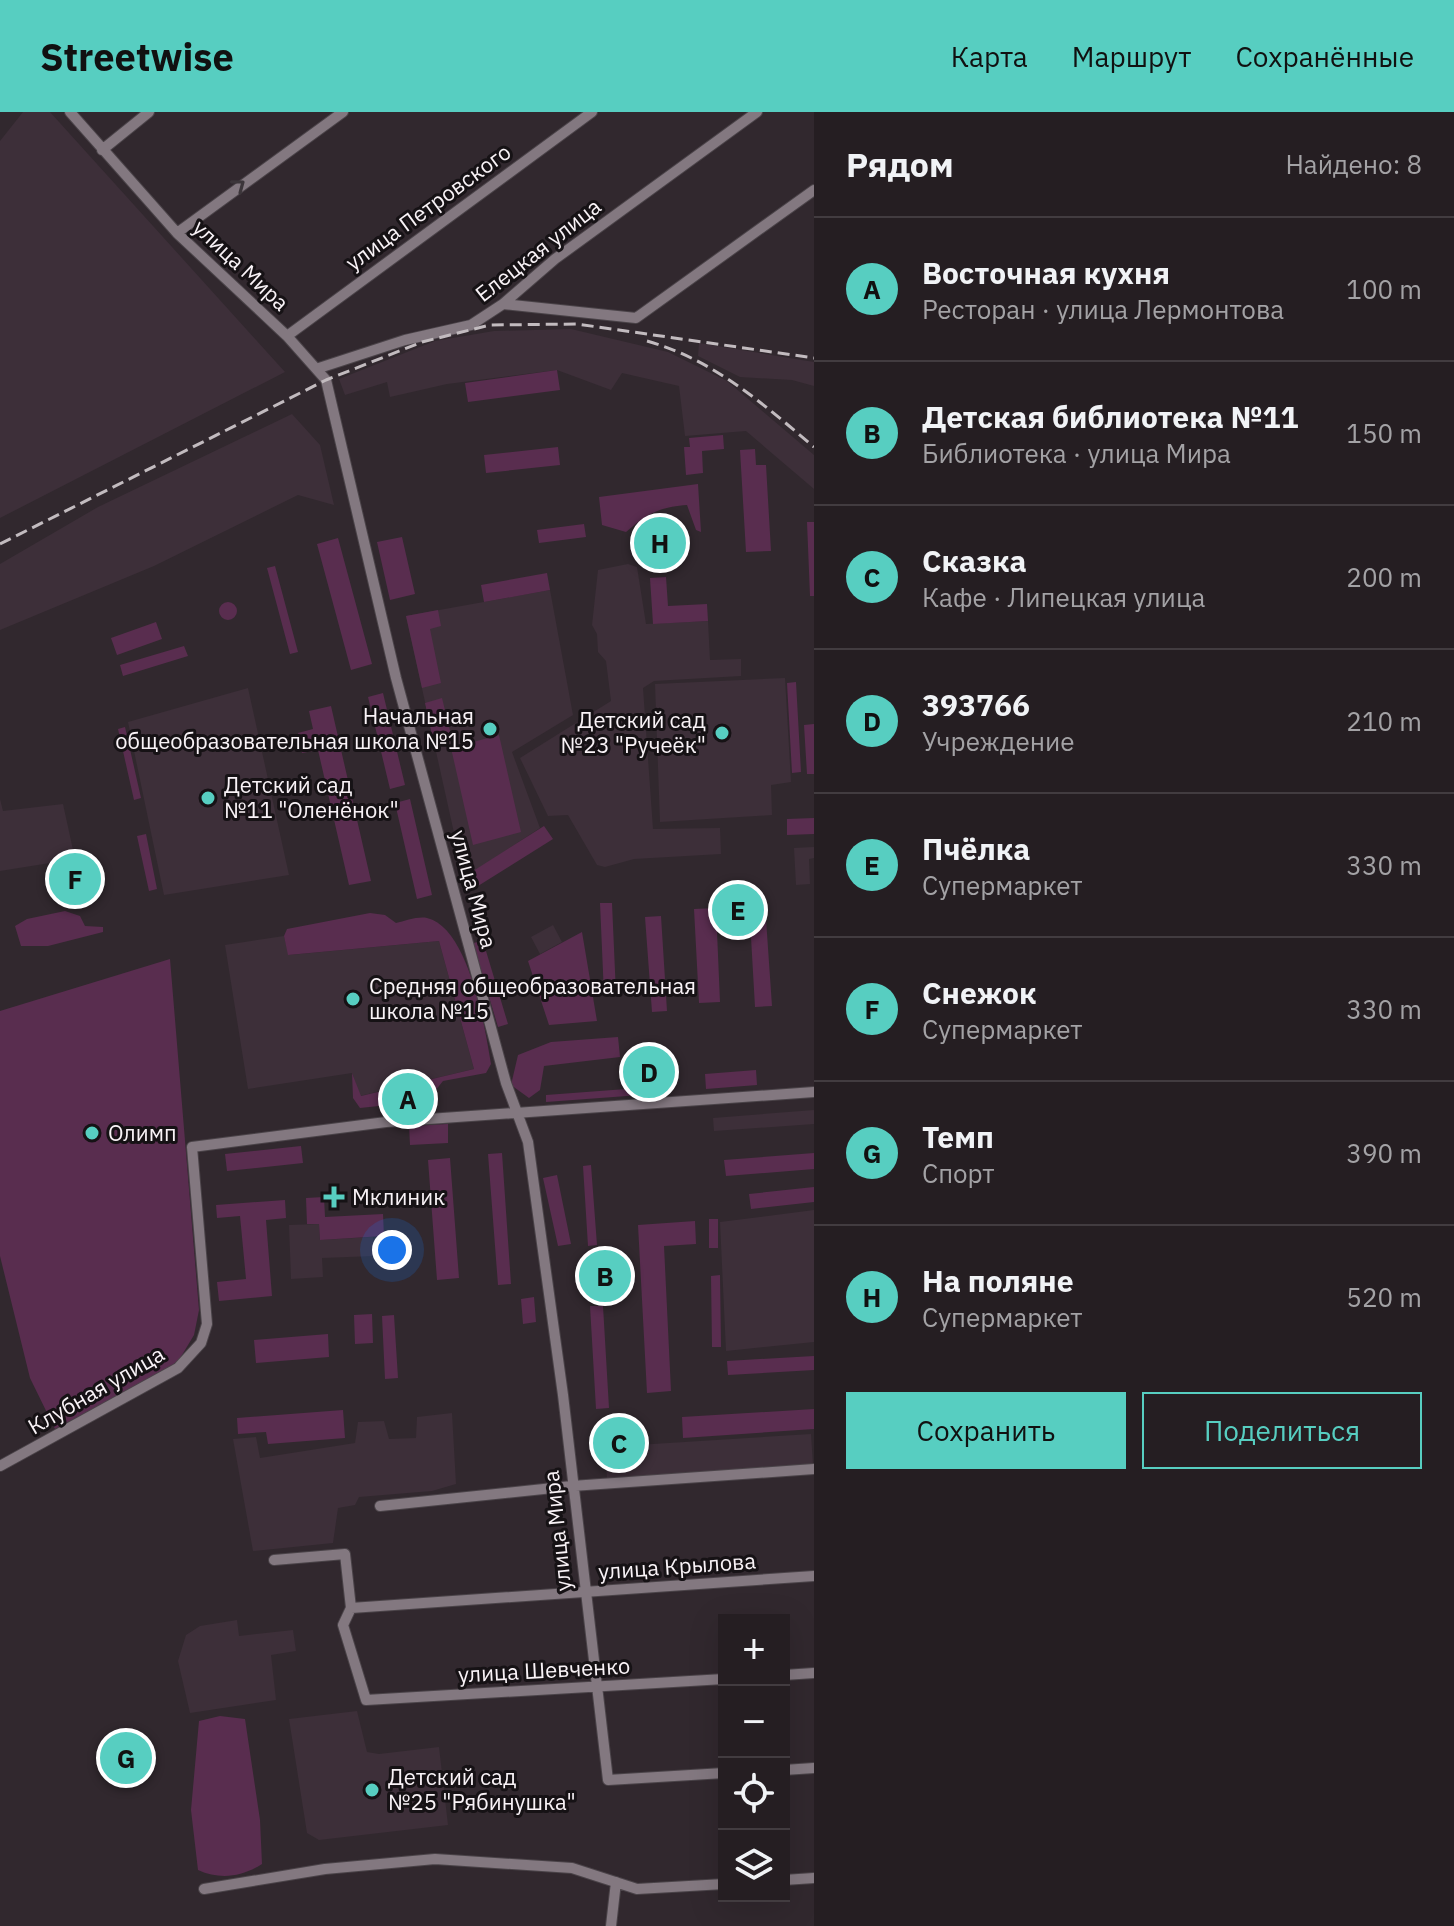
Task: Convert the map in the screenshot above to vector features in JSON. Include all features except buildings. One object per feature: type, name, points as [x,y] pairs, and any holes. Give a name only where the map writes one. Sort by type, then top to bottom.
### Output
[{"type":"street","name":"улица Мира","points":[[70,112],[177,233],[319,368],[330,397],[375,597],[421,775],[506,1083],[528,1142],[584,1593],[604,1718],[608,1780],[718,1773]]},
{"type":"street","points":[[102,150],[149,112]]},
{"type":"street","points":[[177,233],[343,112]]},
{"type":"street","name":"улица Петровского","points":[[287,336],[592,112]]},
{"type":"street","name":"Елецкая улица","points":[[319,368],[405,340],[471,325],[503,304],[555,259],[757,112]]},
{"type":"street","points":[[503,304],[636,318],[810,193],[814,208]]},
{"type":"street","points":[[519,1113],[814,1092]]},
{"type":"street","name":"Клубная улица","points":[[0,1466],[178,1368],[201,1343],[207,1324],[192,1147],[386,1122],[519,1113]]},
{"type":"street","points":[[380,1506],[572,1486],[814,1469]]},
{"type":"street","points":[[274,1560],[345,1554],[351,1608]]},
{"type":"street","name":"улица Крылова","points":[[351,1608],[814,1576]]},
{"type":"street","name":"улица Шевченко","points":[[351,1608],[343,1625],[366,1700],[718,1679]]},
{"type":"street","points":[[790,1675],[814,1673]]},
{"type":"street","points":[[790,1770],[814,1768]]},
{"type":"street","points":[[204,1889],[325,1869],[435,1859],[572,1868],[637,1889],[718,1884]]},
{"type":"street","points":[[790,1880],[814,1878]]},
{"type":"street","points":[[611,1926],[616,1882]]},
{"type":"shaded area","points":[[23,112],[50,112],[285,372],[0,518],[0,141]]},
{"type":"shaded area","points":[[571,329],[668,352],[727,381],[814,455],[814,489],[746,431],[685,436],[679,386],[622,373],[611,390],[557,370],[447,384],[390,397],[387,382],[345,395],[339,379],[435,341],[494,331]]},
{"type":"shaded area","points":[[699,343],[814,362],[814,386],[792,380],[740,377],[698,356]]},
{"type":"shaded area","points":[[557,370],[560,390],[468,402],[465,383]]},
{"type":"shaded area","points":[[292,414],[320,445],[334,505],[298,495],[154,566],[0,630],[0,564],[98,507]]},
{"type":"shaded area","points":[[723,435],[724,449],[702,451],[703,473],[686,475],[684,447],[690,447],[689,438]]},
{"type":"shaded area","points":[[558,447],[560,465],[486,473],[484,455]]},
{"type":"shaded area","points":[[755,449],[756,465],[766,465],[771,551],[746,552],[740,450]]},
{"type":"shaded area","points":[[698,484],[701,532],[696,530],[687,505],[654,512],[626,532],[602,525],[599,497]]},
{"type":"shaded area","points":[[807,522],[814,522],[814,596],[810,596]]},
{"type":"shaded area","points":[[584,524],[586,537],[539,543],[537,530]]},
{"type":"shaded area","points":[[402,537],[415,594],[390,600],[377,542]]},
{"type":"shaded area","points":[[338,538],[372,664],[351,670],[317,544]]},
{"type":"shaded area","points":[[628,564],[637,567],[646,624],[708,621],[710,660],[741,659],[741,676],[654,681],[643,688],[653,829],[720,828],[721,854],[634,859],[605,867],[597,865],[568,815],[548,816],[520,758],[611,701],[606,661],[598,652],[597,634],[592,625],[598,570]]},
{"type":"shaded area","points":[[275,566],[298,652],[290,654],[267,568]]},
{"type":"shaded area","points":[[547,573],[550,590],[484,602],[481,585]]},
{"type":"shaded area","points":[[666,577],[668,606],[707,604],[708,621],[653,624],[650,578]]},
{"type":"shaded area","name":"Начальная общеобразовательная школа №15","points":[[550,590],[573,715],[512,752],[540,828],[464,878],[406,616]]},
{"type":"shaded area","points":[[224,602],[232,602],[237,611],[235,618],[224,620],[219,615],[219,607]]},
{"type":"shaded area","points":[[438,610],[441,626],[430,629],[441,683],[422,688],[406,616]]},
{"type":"shaded area","points":[[156,622],[162,639],[117,655],[111,638]]},
{"type":"shaded area","points":[[184,646],[188,656],[123,676],[120,665]]},
{"type":"shaded area","name":"Детский сад №23 \"Ручеёк\"","points":[[785,678],[791,782],[771,785],[772,815],[660,822],[655,684]]},
{"type":"shaded area","points":[[796,682],[801,772],[792,773],[787,683]]},
{"type":"shaded area","name":"Детский сад №11 \"Оленёнок\"","points":[[248,688],[289,875],[164,895],[128,722]]},
{"type":"shaded area","points":[[383,693],[405,785],[390,789],[368,697]]},
{"type":"shaded area","points":[[442,698],[452,739],[434,744],[425,703]]},
{"type":"shaded area","points":[[331,706],[371,881],[349,885],[318,750],[302,753],[298,733],[313,729],[309,711]]},
{"type":"shaded area","points":[[814,724],[814,774],[807,774],[804,725]]},
{"type":"shaded area","points":[[125,727],[141,798],[134,800],[118,729]]},
{"type":"shaded area","points":[[499,735],[521,832],[473,845],[451,748]]},
{"type":"shaded area","points":[[0,799],[3,811],[63,804],[75,859],[0,871]]},
{"type":"shaded area","points":[[410,799],[432,895],[417,899],[395,803]]},
{"type":"shaded area","points":[[814,818],[814,834],[787,835],[787,819]]},
{"type":"shaded area","points":[[544,826],[553,839],[478,886],[470,873]]},
{"type":"shaded area","points":[[146,834],[157,889],[149,891],[137,836]]},
{"type":"shaded area","points":[[814,847],[814,858],[809,859],[810,884],[796,885],[794,848]]},
{"type":"shaded area","points":[[600,903],[612,903],[616,994],[604,995]]},
{"type":"shaded area","points":[[716,908],[720,1002],[699,1003],[694,909]]},
{"type":"shaded area","points":[[65,911],[80,916],[85,926],[103,927],[103,932],[48,946],[21,946],[15,926],[27,919]]},
{"type":"shaded area","points":[[370,913],[385,915],[396,923],[427,918],[442,926],[454,940],[464,959],[479,1005],[491,1064],[486,1073],[443,1081],[435,1091],[421,1097],[409,1090],[385,1098],[379,1106],[360,1108],[353,1098],[352,1073],[361,1096],[474,1069],[439,941],[288,955],[284,936],[287,929]]},
{"type":"shaded area","points":[[661,916],[667,1011],[652,1012],[645,917]]},
{"type":"shaded area","points":[[766,919],[772,1006],[755,1007],[750,920]]},
{"type":"shaded area","points":[[553,925],[562,942],[540,954],[531,937]]},
{"type":"shaded area","points":[[582,932],[597,1021],[549,1025],[528,961]]},
{"type":"shaded area","name":"Средняя общеобразовательная школа №15","points":[[284,936],[289,955],[439,941],[474,1069],[360,1096],[352,1073],[248,1089],[225,945]]},
{"type":"shaded area","points":[[483,941],[508,1024],[498,1027],[473,943]]},
{"type":"shaded area","name":"Олимп","points":[[170,959],[199,1310],[194,1335],[176,1365],[55,1429],[30,1378],[0,1256],[0,1011]]},
{"type":"shaded area","points":[[618,1037],[620,1057],[544,1066],[540,1090],[529,1098],[511,1085],[518,1055],[551,1042]]},
{"type":"shaded area","points":[[756,1070],[757,1085],[706,1089],[705,1074]]},
{"type":"shaded area","points":[[653,1087],[654,1094],[546,1102],[546,1095]]},
{"type":"shaded area","points":[[814,1110],[814,1124],[714,1131],[713,1118]]},
{"type":"shaded area","points":[[448,1124],[448,1143],[410,1145],[409,1126]]},
{"type":"shaded area","points":[[301,1146],[303,1163],[227,1171],[225,1154]]},
{"type":"shaded area","points":[[502,1153],[511,1284],[498,1285],[488,1154]]},
{"type":"shaded area","points":[[814,1153],[814,1169],[726,1176],[724,1160]]},
{"type":"shaded area","points":[[450,1158],[459,1278],[437,1280],[428,1160]]},
{"type":"shaded area","points":[[591,1165],[597,1245],[588,1246],[583,1166]]},
{"type":"shaded area","points":[[557,1175],[571,1244],[558,1246],[543,1178]]},
{"type":"shaded area","points":[[814,1187],[814,1202],[751,1209],[749,1194]]},
{"type":"shaded area","points":[[324,1197],[325,1217],[383,1214],[384,1236],[320,1240],[319,1224],[307,1224],[306,1198]]},
{"type":"shaded area","points":[[285,1200],[286,1218],[266,1220],[272,1296],[219,1301],[217,1282],[246,1279],[240,1216],[217,1218],[216,1205]]},
{"type":"shaded area","points":[[814,1210],[814,1342],[726,1351],[720,1222]]},
{"type":"shaded area","points":[[709,1219],[718,1219],[718,1248],[709,1248]]},
{"type":"shaded area","points":[[695,1221],[696,1244],[664,1246],[671,1391],[647,1393],[638,1225]]},
{"type":"shaded area","points":[[319,1224],[320,1240],[373,1237],[374,1256],[322,1258],[323,1277],[291,1279],[289,1225]]},
{"type":"shaded area","points":[[720,1275],[721,1347],[712,1347],[711,1276]]},
{"type":"shaded area","points":[[534,1297],[536,1322],[523,1324],[521,1299]]},
{"type":"shaded area","points":[[590,1306],[603,1306],[609,1408],[596,1409]]},
{"type":"shaded area","points":[[372,1314],[373,1343],[355,1344],[354,1315]]},
{"type":"shaded area","points":[[394,1315],[398,1378],[385,1379],[382,1316]]},
{"type":"shaded area","points":[[328,1334],[329,1357],[256,1363],[254,1340]]},
{"type":"shaded area","points":[[814,1356],[814,1370],[728,1375],[727,1361]]},
{"type":"shaded area","points":[[814,1409],[814,1429],[683,1438],[682,1417]]},
{"type":"shaded area","points":[[343,1410],[345,1438],[268,1444],[266,1432],[238,1434],[237,1418]]},
{"type":"shaded area","points":[[452,1413],[456,1484],[432,1491],[359,1497],[355,1505],[338,1508],[333,1543],[253,1551],[233,1439],[256,1437],[260,1458],[355,1443],[358,1422],[384,1421],[389,1439],[416,1438],[417,1417]]},
{"type":"shaded area","points":[[811,1434],[813,1465],[607,1480],[606,1459],[638,1457],[637,1445]]},
{"type":"shaded area","points":[[237,1620],[239,1636],[293,1630],[296,1651],[271,1655],[276,1700],[190,1713],[178,1661],[186,1635],[200,1626]]},
{"type":"shaded area","name":"Детский сад №25 \"Рябинушка\"","points":[[357,1711],[367,1752],[379,1754],[439,1747],[448,1825],[319,1840],[307,1833],[289,1719]]},
{"type":"shaded area","points":[[220,1716],[245,1719],[260,1820],[262,1864],[231,1876],[198,1870],[191,1810],[199,1721]]},
{"type":"railway","points":[[0,544],[326,380],[422,342],[490,325],[577,324],[814,358]]},
{"type":"railway","points":[[647,341],[716,371],[814,447]]},
{"type":"place","name":"На поляне","points":[[660,543]]},
{"type":"place","name":"Начальная общеобразовательная школа №15","points":[[490,729]]},
{"type":"place","name":"Детский сад №23 \"Ручеёк\"","points":[[722,733]]},
{"type":"place","name":"Детский сад №11 \"Оленёнок\"","points":[[208,798]]},
{"type":"place","name":"Снежок","points":[[75,879]]},
{"type":"place","name":"Пчёлка","points":[[738,910]]},
{"type":"place","name":"Средняя общеобразовательная школа №15","points":[[353,999]]},
{"type":"place","name":"393766","points":[[649,1072]]},
{"type":"place","name":"Восточная кухня","points":[[408,1099]]},
{"type":"place","name":"Олимп","points":[[92,1133]]},
{"type":"place","name":"Мклиник","points":[[334,1197]]},
{"type":"place","name":"Детская библиотека №11","points":[[605,1276]]},
{"type":"place","name":"Сказка","points":[[619,1443]]},
{"type":"place","name":"Темп","points":[[126,1758]]},
{"type":"place","name":"Детский сад №25 \"Рябинушка\"","points":[[372,1790]]}]
